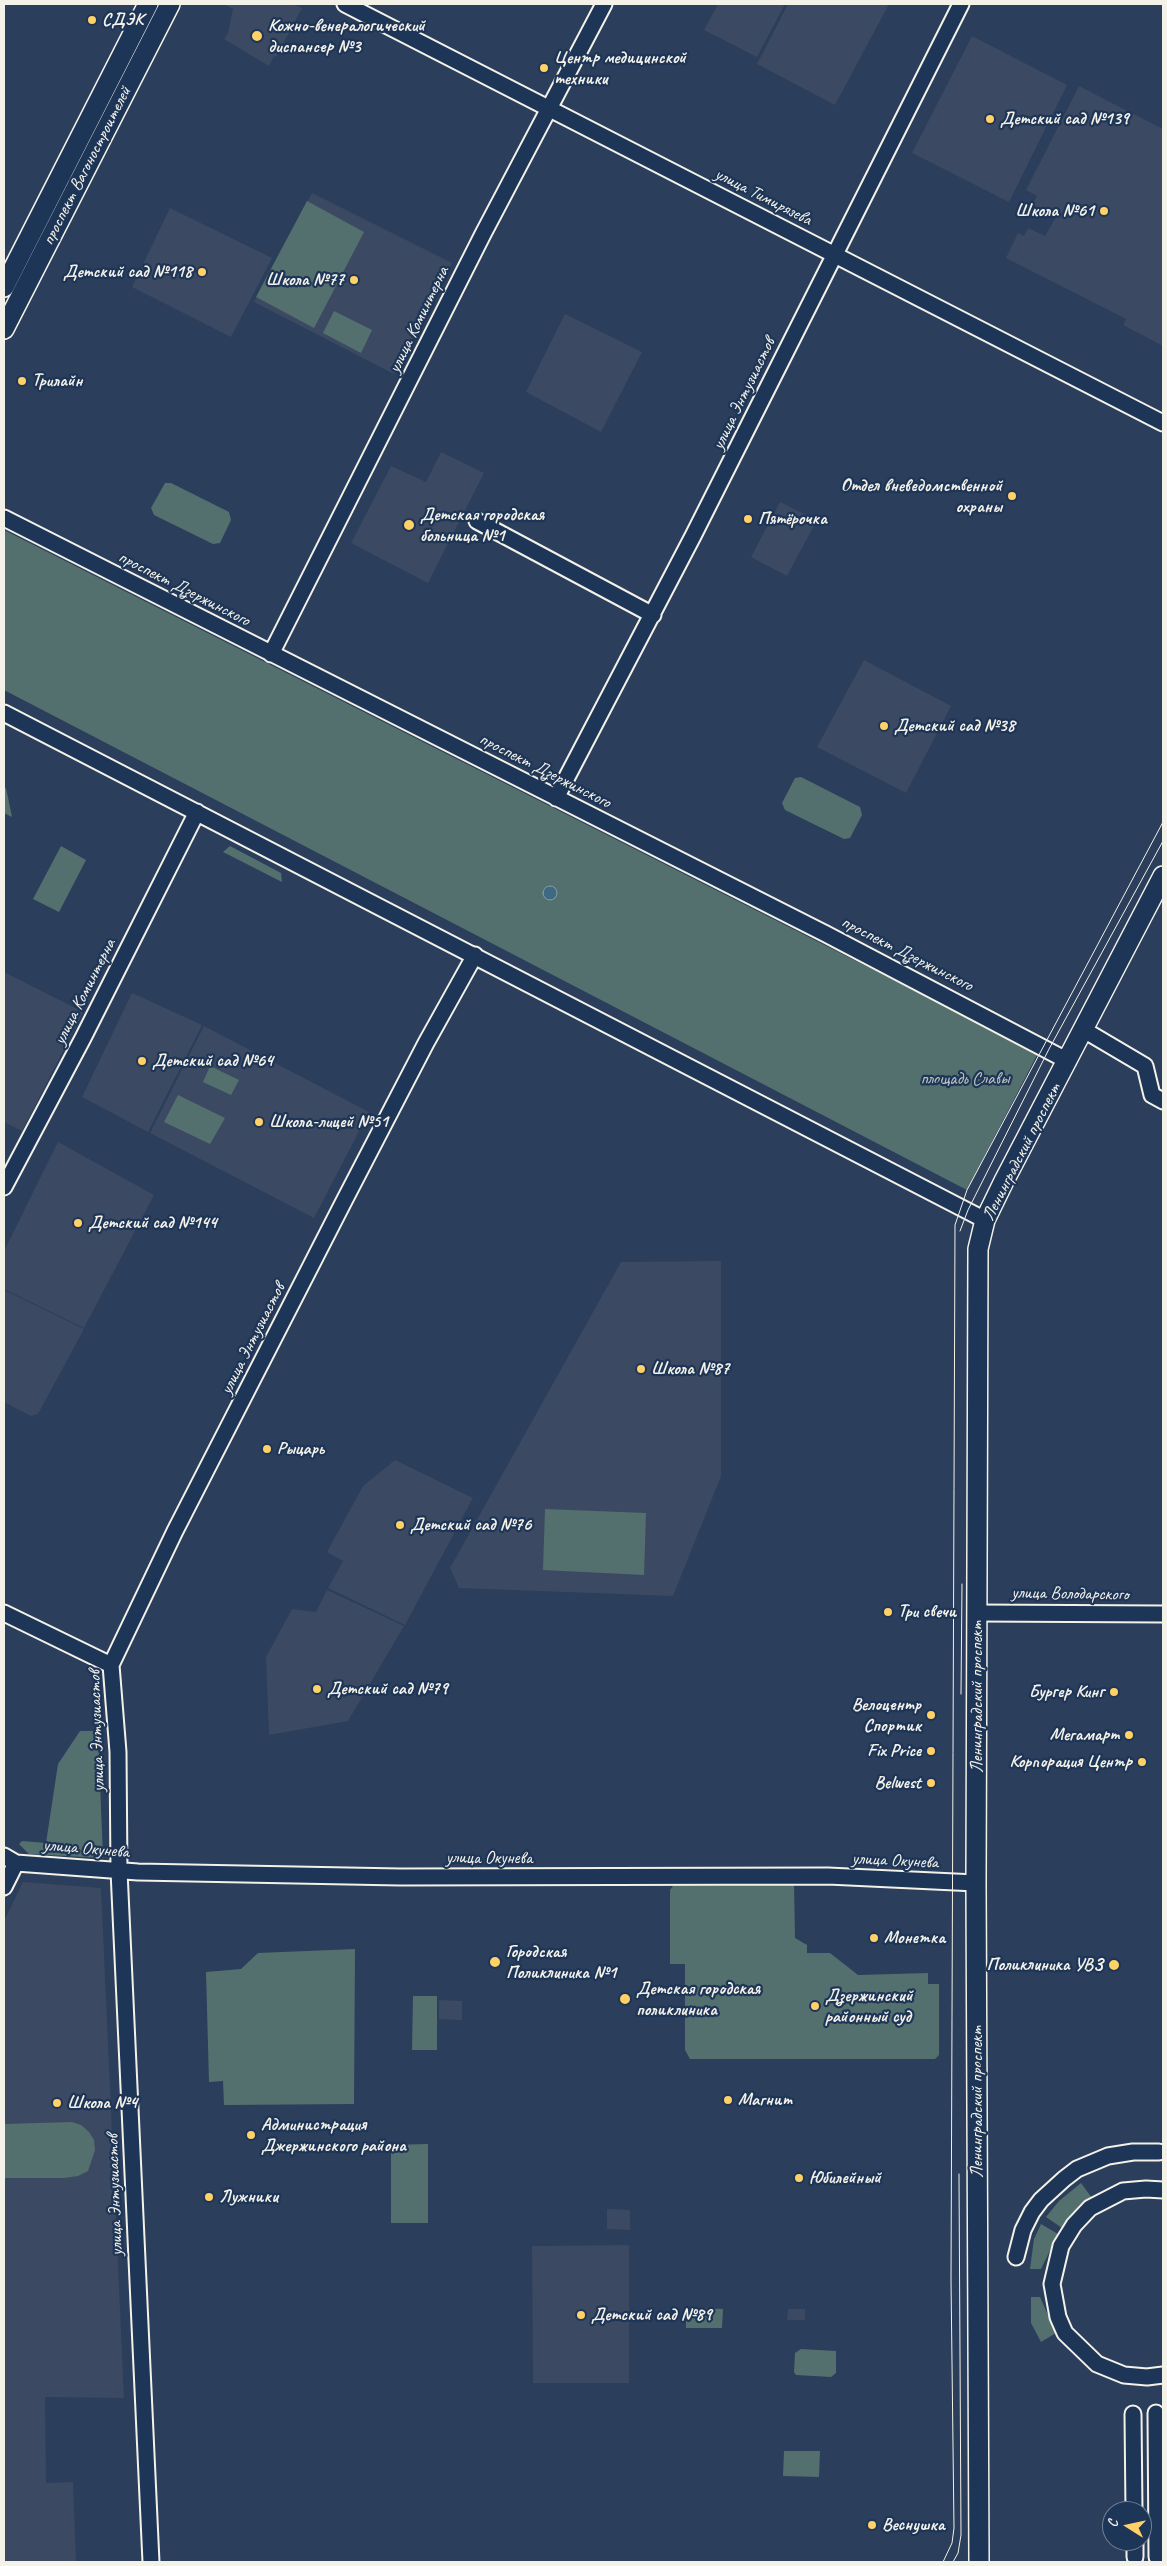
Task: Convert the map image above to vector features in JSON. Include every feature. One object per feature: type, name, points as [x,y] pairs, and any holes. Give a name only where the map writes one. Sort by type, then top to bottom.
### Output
[{"type":"main road","name":"проспект Вагоностроителей","points":[[4,287],[148,4]]},
{"type":"main road","name":"проспект Вагоностроителей","points":[[4,329],[170,4]]},
{"type":"main road","name":"Ленинградский проспект","points":[[980,2562],[976,1883],[978,1249],[985,1220],[1163,876]]},
{"type":"street","name":"улица Тимирязева","points":[[345,4],[1163,423]]},
{"type":"street","name":"улица Коминтерна","points":[[270,654],[604,4]]},
{"type":"street","name":"улица Энтузиастов","points":[[556,798],[653,615],[961,4]]},
{"type":"street","name":"проспект Дзержинского","points":[[4,518],[834,938],[1068,1061]]},
{"type":"street","points":[[477,521],[653,615]]},
{"type":"street","points":[[4,713],[985,1220]]},
{"type":"street","name":"улица Коминтерна","points":[[4,1187],[83,1038],[197,812]]},
{"type":"street","name":"улица Энтузиастов","points":[[151,2562],[119,1871],[118,1752],[111,1665],[176,1531],[343,1203],[426,1043],[475,955]]},
{"type":"street","points":[[1084,1030],[1145,1066],[1152,1095],[1163,1100]]},
{"type":"street","name":"улица Володарского","points":[[977,1612],[1163,1614]]},
{"type":"street","points":[[4,1614],[111,1665]]},
{"type":"street","points":[[4,1887],[10,1859]]},
{"type":"street","name":"улица Окунева","points":[[10,1859],[119,1871],[350,1876],[828,1876],[976,1883]]},
{"type":"street","points":[[1016,2257],[1023,2230],[1032,2212],[1040,2200],[1064,2179],[1085,2165],[1108,2156],[1133,2152],[1159,2152]]},
{"type":"street","points":[[1163,2190],[1123,2191],[1090,2208],[1066,2235],[1057,2257],[1052,2284],[1058,2317],[1065,2333],[1097,2364],[1112,2372],[1129,2376],[1163,2375]]},
{"type":"street","points":[[1156,2413],[1157,2557]]},
{"type":"street","points":[[1133,2414],[1134,2501]]},
{"type":"street","points":[[1135,2551],[1135,2557]]},
{"type":"shaded area","name":"Кожно-венералогический диспансер №3","points":[[224,4],[293,4],[302,8],[276,57],[274,56],[269,66],[224,39],[228,33],[233,9]]},
{"type":"shaded area","points":[[718,4],[785,4],[757,57],[704,30]]},
{"type":"shaded area","points":[[788,4],[889,4],[835,105],[757,64]]},
{"type":"shaded area","name":"Детский сад №139","points":[[972,36],[1067,85],[1009,202],[912,153]]},
{"type":"shaded area","name":"Школа №61","points":[[1079,86],[1163,129],[1163,346],[1123,325],[1126,319],[1006,258],[1018,233],[1024,236],[1028,228],[1045,236],[1056,217],[1032,205],[1037,196],[1026,190]]},
{"type":"shaded area","name":"Школа №77","points":[[312,193],[452,263],[394,374],[254,302]]},
{"type":"shaded area","name":"Детский сад №118","points":[[170,208],[272,258],[231,337],[132,287]]},
{"type":"shaded area","points":[[565,314],[642,352],[601,432],[526,392]]},
{"type":"shaded area","name":"Детская городская больница №1","points":[[441,452],[484,473],[428,583],[351,543],[391,466],[426,482]]},
{"type":"shaded area","points":[[780,502],[817,520],[787,576],[751,557]]},
{"type":"shaded area","name":"Детский сад №38","points":[[864,660],[951,706],[906,793],[817,747]]},
{"type":"shaded area","points":[[550,886],[555,888],[557,893],[555,898],[550,900],[545,898],[543,893],[545,888]]},
{"type":"shaded area","points":[[4,972],[83,1012],[22,1131],[4,1122]]},
{"type":"shaded area","name":"Детский сад №64","points":[[132,993],[202,1025],[148,1132],[82,1097]]},
{"type":"shaded area","name":"Школа-лицей №51","points":[[204,1026],[369,1112],[314,1218],[150,1133]]},
{"type":"shaded area","name":"Детский сад №144","points":[[58,1142],[154,1195],[84,1328],[4,1289],[4,1251]]},
{"type":"shaded area","name":"Школа №87","points":[[721,1261],[721,1476],[673,1596],[459,1588],[450,1568],[621,1262]]},
{"type":"shaded area","points":[[4,1290],[84,1329],[38,1414],[31,1416],[4,1402]]},
{"type":"shaded area","name":"Детский сад №76","points":[[395,1460],[473,1498],[405,1625],[328,1588],[343,1561],[327,1552],[363,1486]]},
{"type":"shaded area","name":"Детский сад №79","points":[[327,1590],[404,1626],[348,1721],[269,1735],[266,1657],[292,1609],[316,1612]]},
{"type":"shaded area","points":[[23,1882],[101,1888],[124,2398],[45,2397],[46,2483],[73,2482],[76,2562],[4,2562],[4,1921]]},
{"type":"shaded area","points":[[439,2000],[462,2001],[462,2020],[439,2019]]},
{"type":"shaded area","points":[[607,2209],[630,2210],[630,2230],[607,2229]]},
{"type":"shaded area","name":"Детский сад №89","points":[[629,2245],[629,2383],[533,2383],[532,2246]]},
{"type":"shaded area","points":[[788,2309],[805,2309],[805,2320],[787,2320]]},
{"type":"green space","points":[[307,201],[364,232],[314,328],[256,297]]},
{"type":"green space","points":[[334,311],[372,330],[361,353],[323,333]]},
{"type":"green space","points":[[165,483],[171,483],[229,512],[231,520],[220,543],[213,544],[154,515],[151,508]]},
{"type":"green space","name":"площадь Славы","points":[[4,530],[1038,1053],[967,1190],[4,690]]},
{"type":"green space","points":[[801,777],[860,807],[862,815],[850,838],[844,839],[785,810],[782,803],[795,778]]},
{"type":"green space","points":[[6,788],[12,817],[4,813],[4,789]]},
{"type":"green space","points":[[61,846],[86,860],[59,912],[33,899]]},
{"type":"green space","points":[[230,846],[281,873],[282,882],[223,852]]},
{"type":"green space","points":[[210,1066],[239,1080],[231,1095],[203,1082]]},
{"type":"green space","points":[[178,1095],[225,1118],[210,1144],[164,1122]]},
{"type":"green space","points":[[545,1509],[646,1513],[644,1575],[543,1570]]},
{"type":"green space","points":[[80,1731],[98,1731],[103,1858],[29,1854],[19,1844],[22,1841],[46,1843],[58,1764]]},
{"type":"green space","points":[[675,1883],[794,1883],[795,1938],[807,1945],[807,1953],[830,1953],[858,1975],[928,1973],[928,1984],[939,1984],[939,2055],[935,2059],[690,2059],[685,2050],[685,1964],[670,1964],[670,1890]]},
{"type":"green space","points":[[355,1949],[354,2104],[224,2105],[223,2081],[209,2082],[206,1972],[241,1969],[258,1953]]},
{"type":"green space","points":[[413,1996],[437,1996],[437,2050],[412,2050]]},
{"type":"green space","points":[[72,2122],[81,2125],[94,2140],[95,2150],[88,2171],[78,2176],[64,2178],[4,2178],[4,2124]]},
{"type":"green space","points":[[428,2144],[428,2223],[391,2223],[391,2145]]},
{"type":"green space","points":[[1081,2183],[1092,2198],[1062,2228],[1046,2217],[1059,2201]]},
{"type":"green space","points":[[1041,2224],[1058,2234],[1041,2269],[1030,2269],[1034,2239]]},
{"type":"green space","points":[[1031,2297],[1040,2297],[1056,2333],[1041,2342],[1031,2323]]},
{"type":"green space","points":[[686,2308],[723,2309],[722,2328],[686,2328]]},
{"type":"green space","points":[[801,2349],[836,2351],[836,2373],[831,2377],[796,2375],[794,2372],[795,2353]]},
{"type":"green space","points":[[784,2451],[820,2451],[819,2477],[783,2476]]},
{"type":"tram line","points":[[943,2562],[952,2543],[954,2528],[951,2280],[955,1225],[967,1190],[1163,822]]},
{"type":"tram line","points":[[960,1231],[968,1210],[1049,1049],[1163,841]]},
{"type":"tram line","points":[[961,1694],[962,1584]]},
{"type":"tram line","points":[[953,2562],[958,2553],[961,2535],[959,2174]]},
{"type":"place","name":"СДЭК","points":[[92,20]]},
{"type":"place","name":"Кожно-венералогический диспансер №3","points":[[257,36]]},
{"type":"place","name":"Центр медицинской техники","points":[[544,68]]},
{"type":"place","name":"Детский сад №139","points":[[990,119]]},
{"type":"place","name":"Школа №61","points":[[1104,211]]},
{"type":"place","name":"Детский сад №118","points":[[202,272]]},
{"type":"place","name":"Школа №77","points":[[354,280]]},
{"type":"place","name":"Трилайн","points":[[22,381]]},
{"type":"place","name":"Отдел вневедомственной охраны","points":[[1012,496]]},
{"type":"place","name":"Пятёрочка","points":[[748,519]]},
{"type":"place","name":"Детская городская больница №1","points":[[409,525]]},
{"type":"place","name":"Детский сад №38","points":[[884,726]]},
{"type":"place","name":"Детский сад №64","points":[[142,1061]]},
{"type":"place","name":"Школа-лицей №51","points":[[259,1122]]},
{"type":"place","name":"Детский сад №144","points":[[78,1223]]},
{"type":"place","name":"Школа №87","points":[[641,1369]]},
{"type":"place","name":"Рыцарь","points":[[267,1449]]},
{"type":"place","name":"Детский сад №76","points":[[400,1525]]},
{"type":"place","name":"Три свечи","points":[[888,1612]]},
{"type":"place","name":"Детский сад №79","points":[[317,1689]]},
{"type":"place","name":"Бургер Кинг","points":[[1114,1692]]},
{"type":"place","name":"Велоцентр Спортик","points":[[931,1715]]},
{"type":"place","name":"Мегамарт","points":[[1129,1735]]},
{"type":"place","name":"Fix Price","points":[[931,1751]]},
{"type":"place","name":"Корпорация Центр","points":[[1142,1762]]},
{"type":"place","name":"Belwest","points":[[931,1783]]},
{"type":"place","name":"Монетка","points":[[874,1938]]},
{"type":"place","name":"Городская Поликлиника №1","points":[[495,1962]]},
{"type":"place","name":"Поликлиника УВЗ","points":[[1114,1965]]},
{"type":"place","name":"Детская городская поликлиника","points":[[625,1999]]},
{"type":"place","name":"Дзержинский районный суд","points":[[815,2006]]},
{"type":"place","name":"Магнит","points":[[728,2100]]},
{"type":"place","name":"Школа №4","points":[[57,2103]]},
{"type":"place","name":"Администрация Джержинского района","points":[[251,2135]]},
{"type":"place","name":"Юбилейный","points":[[799,2178]]},
{"type":"place","name":"Лужники","points":[[209,2197]]},
{"type":"place","name":"Детский сад №89","points":[[581,2315]]},
{"type":"place","name":"Веснушка","points":[[872,2525]]}]
